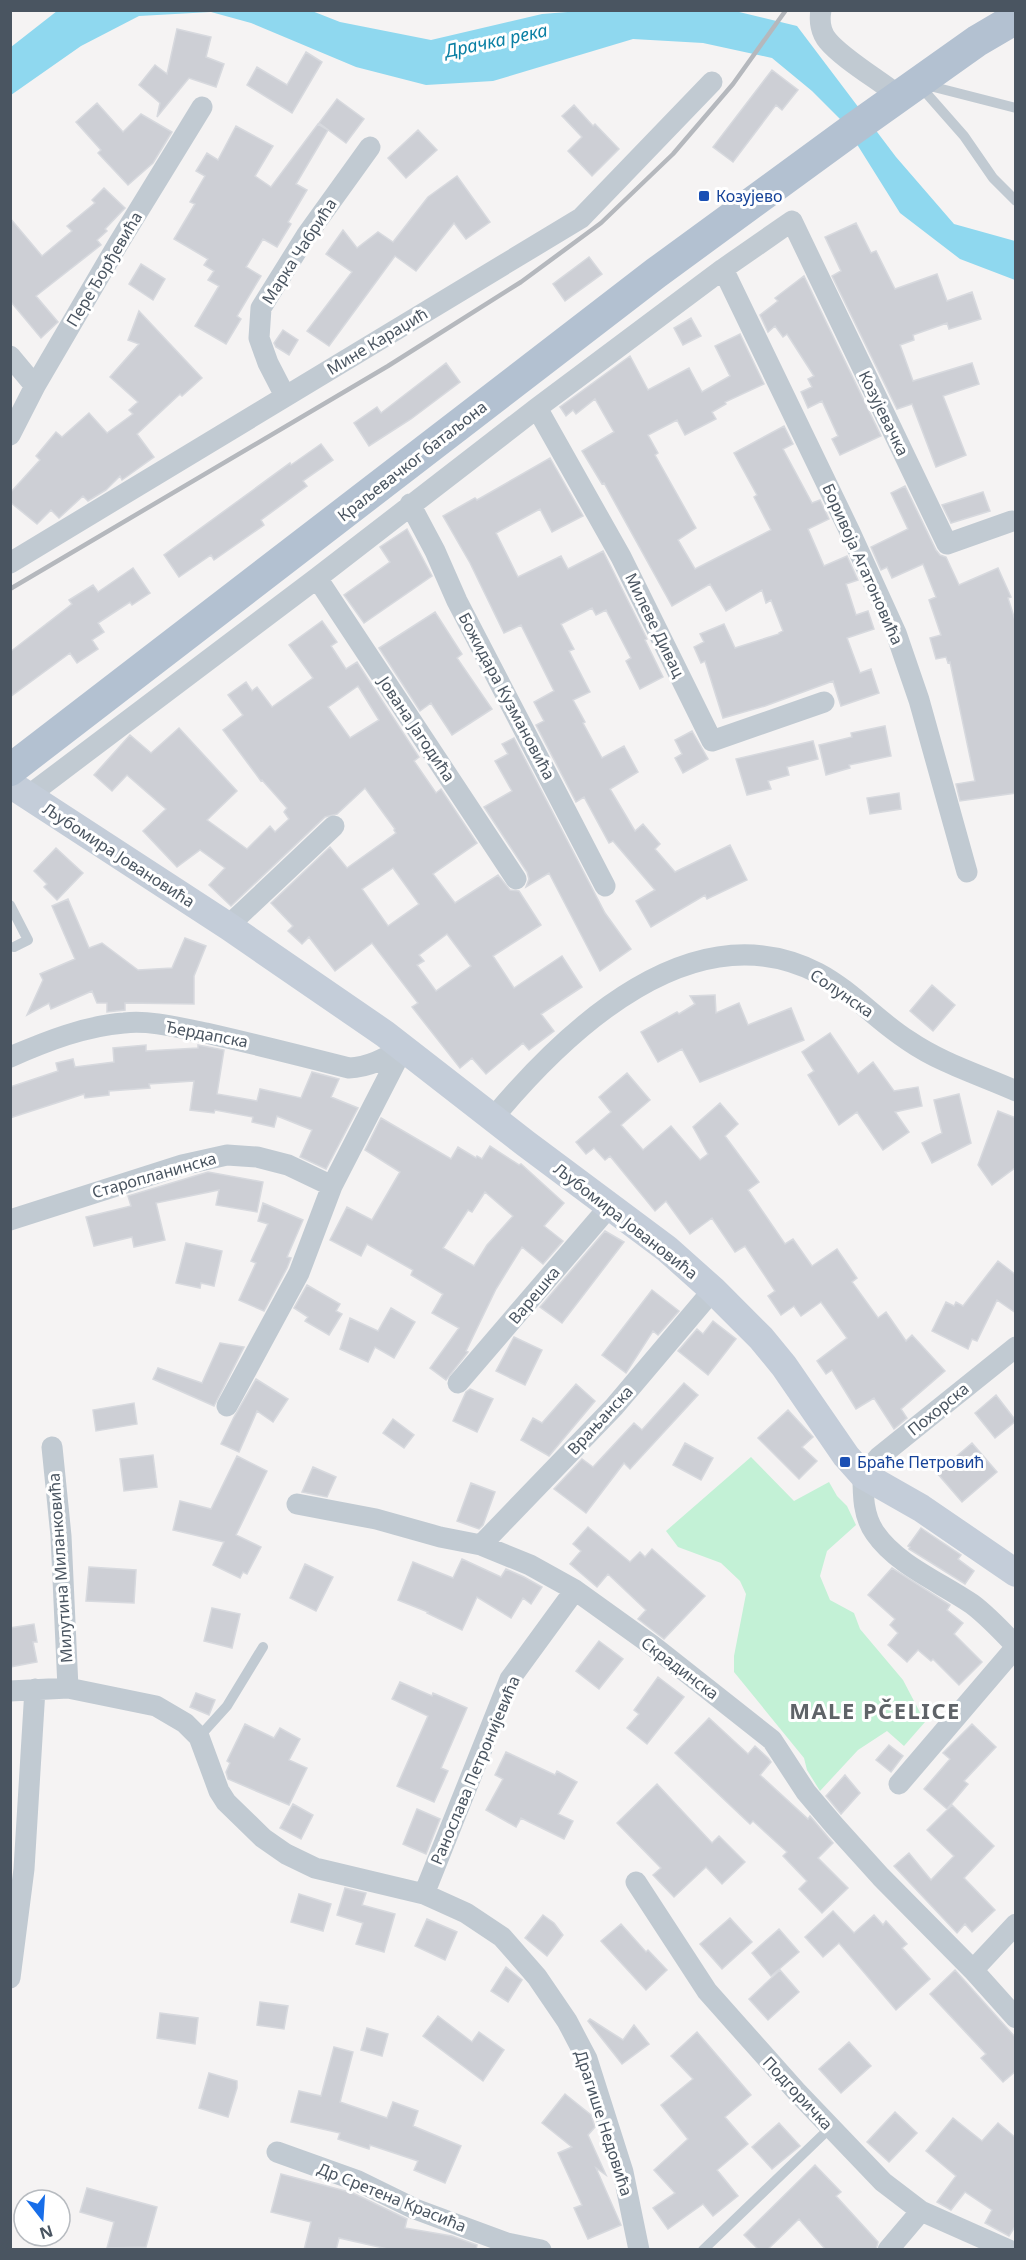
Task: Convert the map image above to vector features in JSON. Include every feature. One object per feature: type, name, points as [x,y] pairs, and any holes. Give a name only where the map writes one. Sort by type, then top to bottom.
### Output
[{"type":"main road","points":[[903,94],[977,41],[1016,18]]},
{"type":"main road","name":"Краљевачког батаљона","points":[[10,770],[656,273],[815,155],[903,94]]},
{"type":"street","points":[[820,10],[819,18],[823,32],[837,50],[903,94]]},
{"type":"street","name":"Мине Караџић","points":[[10,563],[98,512],[285,396],[581,218],[712,82]]},
{"type":"street","name":"Пере Ђорђевића","points":[[10,435],[35,386],[118,244],[202,107]]},
{"type":"street","name":"Марка Чабрића","points":[[285,396],[268,363],[259,338],[261,308],[306,236],[370,147]]},
{"type":"street","name":"Козујевачка","points":[[723,269],[792,221],[948,544],[1012,521]]},
{"type":"street","points":[[19,790],[317,578],[410,504],[723,269]]},
{"type":"street","name":"Боривоја Агатоновића","points":[[723,269],[850,532],[896,633],[919,700],[968,872]]},
{"type":"street","points":[[10,356],[35,386]]},
{"type":"street","name":"Милеве Дивац","points":[[537,408],[621,557],[712,741],[824,702]]},
{"type":"street","name":"Божидара Кузмановића","points":[[410,504],[435,551],[457,601],[605,886]]},
{"type":"street","name":"Јована Јагодића","points":[[317,578],[516,879]]},
{"type":"street","name":"Љубомира Јовановића","points":[[19,790],[228,926],[385,1034],[667,1249],[713,1290],[761,1338],[784,1366],[846,1456],[863,1474],[921,1508],[1015,1572]]},
{"type":"street","points":[[228,926],[334,826]]},
{"type":"street","name":"Солунска","points":[[493,1118],[577,1030],[620,998],[670,970],[728,957],[773,957],[819,974],[842,989],[907,1041],[924,1051],[1016,1091]]},
{"type":"street","name":"Ђердапска","points":[[10,1057],[39,1044],[79,1031],[127,1022],[171,1026],[260,1045],[349,1068],[364,1067],[403,1048]]},
{"type":"street","points":[[227,1406],[299,1273],[332,1186],[403,1048]]},
{"type":"street","name":"Старопланинска","points":[[10,1220],[182,1165],[227,1155],[257,1158],[288,1165],[332,1186]]},
{"type":"street","name":"Варешка","points":[[458,1383],[609,1207]]},
{"type":"street","name":"Врањанска","points":[[481,1545],[614,1407],[713,1290]]},
{"type":"street","name":"Похорска","points":[[863,1474],[879,1456],[1016,1347]]},
{"type":"street","name":"Милутина Миланковића","points":[[52,1448],[61,1536],[68,1688]]},
{"type":"street","points":[[863,1474],[864,1509],[874,1532],[881,1541],[899,1557],[972,1605],[994,1623],[1016,1646],[899,1784]]},
{"type":"street","name":"Скрадинска","points":[[297,1504],[376,1518],[440,1537],[481,1545],[530,1565],[575,1590],[653,1646],[772,1740],[806,1792],[834,1825],[881,1878],[973,1970],[1016,2018]]},
{"type":"street","name":"Ранослава Петронијевића","points":[[424,1894],[510,1679],[575,1590]]},
{"type":"street","name":"Драгише Недовића","points":[[10,1691],[68,1688],[156,1706],[185,1723],[199,1737],[219,1791],[226,1802],[263,1838],[298,1861],[315,1868],[424,1894],[466,1914],[502,1937],[537,1977],[567,2021],[587,2058],[623,2172],[639,2250]]},
{"type":"street","points":[[10,1978],[24,1869],[35,1689]]},
{"type":"street","name":"Подгоричка","points":[[636,1882],[707,1991],[830,2128],[883,2182],[921,2211],[1008,2250]]},
{"type":"street","points":[[973,1970],[1016,1924]]},
{"type":"street","name":"Др Сретена Красића","points":[[277,2152],[358,2181],[415,2209],[507,2243],[541,2250]]},
{"type":"street","points":[[888,2250],[921,2211]]},
{"type":"lane","points":[[903,94],[1016,108]]},
{"type":"lane","points":[[903,94],[946,113],[993,178],[1016,201]]},
{"type":"lane","points":[[10,905],[15,925],[28,940],[14,946]]},
{"type":"lane","points":[[199,1737],[227,1706],[262,1647]]},
{"type":"lane","points":[[703,2250],[830,2128]]},
{"type":"green space","points":[[751,1457],[794,1501],[829,1482],[837,1496],[847,1506],[856,1525],[827,1551],[820,1576],[830,1600],[854,1613],[860,1629],[903,1680],[925,1722],[904,1746],[887,1731],[858,1750],[820,1791],[807,1770],[804,1758],[734,1672],[734,1656],[746,1594],[740,1581],[721,1563],[678,1547],[666,1531]]},
{"type":"water","name":"Драчка река","points":[[57,11],[312,11],[340,22],[431,40],[542,14],[580,11],[735,11],[797,26],[896,157],[954,224],[1015,241],[1015,280],[960,259],[900,213],[843,122],[812,91],[772,58],[703,43],[633,39],[493,81],[426,85],[356,67],[251,23],[211,12],[139,16],[81,46],[11,95],[11,47]]},
{"type":"building","points":[[177,29],[211,37],[206,57],[224,64],[216,87],[189,78],[157,117],[160,103],[139,85],[155,65],[167,74]]},
{"type":"building","points":[[306,52],[322,62],[292,113],[247,85],[257,67],[287,85]]},
{"type":"building","points":[[772,70],[798,90],[782,110],[776,105],[733,162],[713,147]]},
{"type":"building","points":[[337,99],[364,119],[346,143],[319,123]]},
{"type":"building","points":[[97,103],[123,132],[141,114],[172,132],[153,163],[128,185],[98,153],[101,150],[76,122]]},
{"type":"building","points":[[574,105],[619,149],[592,176],[568,151],[582,137],[562,116]]},
{"type":"building","points":[[318,124],[328,130],[296,184],[307,190],[288,222],[291,224],[277,247],[263,239],[246,267],[261,276],[237,316],[241,319],[226,344],[195,326],[219,286],[208,280],[214,271],[204,265],[208,259],[174,239],[195,204],[190,202],[205,176],[196,171],[207,153],[218,160],[236,126],[273,146],[255,176],[271,187]]},
{"type":"building","points":[[418,130],[437,150],[406,178],[388,158]]},
{"type":"building","points":[[457,176],[490,222],[466,239],[454,223],[416,271],[395,256],[329,346],[307,331],[352,272],[326,254],[343,230],[357,248],[378,232],[393,242],[428,197]]},
{"type":"building","points":[[104,188],[125,208],[97,240],[101,245],[36,296],[58,322],[41,338],[11,302],[10,218],[42,256],[72,231],[67,226],[95,203],[92,200]]},
{"type":"building","points":[[856,223],[871,253],[876,251],[895,289],[937,274],[947,301],[972,292],[981,319],[949,329],[947,323],[913,335],[914,340],[900,345],[913,381],[972,363],[979,384],[943,396],[966,455],[936,467],[912,404],[897,409],[832,276],[841,271],[825,237]]},
{"type":"building","points":[[589,257],[602,274],[565,301],[553,284]]},
{"type":"building","points":[[141,264],[165,279],[153,300],[129,284]]},
{"type":"building","points":[[804,276],[881,436],[840,455],[832,439],[838,436],[822,401],[808,408],[801,392],[812,387],[808,379],[814,376],[787,334],[783,337],[775,326],[768,332],[760,315],[778,301],[775,298]]},
{"type":"building","points":[[139,311],[202,378],[182,396],[180,394],[137,434],[154,457],[122,480],[120,476],[106,490],[88,501],[83,496],[59,518],[51,510],[37,524],[10,502],[10,493],[40,460],[36,456],[56,432],[62,437],[89,413],[107,433],[133,414],[129,410],[138,402],[110,377],[139,344],[128,340]]},
{"type":"building","points":[[691,318],[701,336],[683,345],[674,328]]},
{"type":"building","points":[[283,330],[298,340],[289,355],[276,347],[274,343]]},
{"type":"building","points":[[740,334],[764,384],[725,402],[726,404],[712,412],[716,419],[685,435],[677,420],[648,435],[658,453],[655,455],[696,528],[678,540],[695,569],[771,530],[754,497],[757,495],[734,453],[784,426],[793,444],[783,449],[812,503],[820,500],[829,519],[808,529],[824,566],[847,556],[858,580],[846,584],[856,615],[868,611],[874,629],[847,638],[860,673],[871,669],[879,693],[841,706],[833,681],[765,706],[723,718],[705,661],[701,663],[694,647],[704,642],[700,634],[724,624],[735,648],[779,634],[783,631],[771,600],[766,603],[762,590],[726,611],[710,584],[672,606],[604,483],[602,484],[582,451],[614,432],[595,399],[576,414],[573,410],[566,416],[560,407],[630,356],[648,390],[689,368],[702,392],[730,376],[715,346]]},
{"type":"building","points":[[446,363],[460,382],[411,419],[369,446],[354,423],[377,407],[381,413]]},
{"type":"building","points":[[321,444],[333,460],[303,481],[307,486],[261,520],[264,525],[214,560],[211,555],[179,577],[164,555],[290,463],[291,465]]},
{"type":"building","points":[[550,458],[583,516],[552,532],[540,509],[496,533],[518,577],[561,556],[568,569],[603,551],[647,639],[645,640],[663,677],[640,689],[626,661],[631,658],[606,610],[596,615],[592,608],[561,624],[574,649],[569,651],[590,692],[573,700],[585,722],[583,723],[602,758],[624,746],[638,772],[610,789],[635,831],[643,824],[660,844],[655,849],[675,872],[730,845],[747,880],[707,899],[705,895],[651,927],[636,901],[655,890],[613,841],[609,843],[584,797],[576,802],[536,725],[544,721],[534,702],[554,691],[521,625],[504,633],[470,563],[443,516],[475,498],[477,500]]},
{"type":"building","points":[[905,486],[936,550],[940,555],[946,557],[959,585],[998,568],[1011,597],[1008,598],[1016,623],[1016,793],[960,801],[956,784],[975,781],[950,662],[948,663],[946,657],[936,659],[930,638],[941,635],[929,600],[936,597],[923,564],[892,578],[887,567],[881,570],[871,547],[908,529],[891,493]]},
{"type":"building","points":[[983,492],[990,511],[951,523],[942,505]]},
{"type":"building","points":[[407,529],[432,576],[364,623],[344,595],[390,562],[380,547]]},
{"type":"building","points":[[133,568],[150,593],[132,605],[130,602],[98,623],[104,632],[92,640],[98,649],[77,663],[70,653],[10,697],[10,652],[72,604],[69,600],[93,585],[98,592]]},
{"type":"building","points":[[435,612],[462,654],[457,658],[492,709],[452,735],[431,703],[420,711],[379,648]]},
{"type":"building","points":[[322,621],[337,642],[331,646],[346,669],[357,662],[419,757],[414,761],[436,793],[441,789],[477,843],[433,874],[455,903],[498,875],[510,890],[519,891],[541,925],[493,956],[514,988],[562,956],[582,987],[541,1014],[554,1031],[529,1050],[523,1043],[486,1074],[472,1058],[460,1068],[412,1007],[418,1003],[372,943],[335,971],[309,937],[302,944],[288,931],[293,926],[271,903],[330,847],[347,868],[396,833],[365,788],[337,814],[325,817],[231,906],[209,885],[225,868],[200,850],[177,867],[143,831],[166,809],[127,775],[112,791],[94,775],[130,735],[151,753],[179,728],[237,791],[207,820],[247,849],[270,826],[275,832],[289,819],[284,812],[287,808],[261,781],[223,730],[243,715],[228,695],[246,682],[252,691],[257,687],[272,707],[313,678],[289,645]],"holes":[[[358,686],[379,720],[350,738],[328,707]],[[393,868],[419,904],[388,926],[362,889]],[[447,934],[471,966],[436,991],[417,965],[424,961],[419,955]]]},
{"type":"building","points":[[885,726],[891,756],[849,765],[850,768],[826,775],[819,745],[852,737],[851,733]]},
{"type":"building","points":[[692,731],[708,759],[683,773],[675,758],[682,754],[675,740]]},
{"type":"building","points":[[514,738],[605,913],[631,949],[600,971],[549,873],[526,887],[529,879],[527,872],[484,807],[512,791],[495,761],[508,754],[502,744]]},
{"type":"building","points":[[813,741],[818,759],[787,767],[789,775],[768,781],[771,789],[747,795],[736,759]]},
{"type":"building","points":[[899,793],[901,809],[870,814],[867,798]]},
{"type":"building","points":[[56,848],[83,873],[57,900],[44,887],[47,884],[34,871]]},
{"type":"building","points":[[68,899],[89,948],[102,943],[138,970],[172,968],[185,938],[206,946],[194,976],[194,1004],[125,1003],[125,1010],[107,1012],[107,1003],[97,1003],[92,991],[51,1009],[49,1003],[27,1015],[43,980],[40,974],[75,959],[52,906]]},
{"type":"building","points":[[932,985],[955,1005],[933,1031],[910,1011]]},
{"type":"building","points":[[715,995],[716,1013],[739,1003],[748,1025],[791,1008],[804,1040],[700,1082],[682,1049],[658,1062],[641,1032],[695,1004],[690,996]]},
{"type":"building","points":[[830,1033],[858,1074],[873,1062],[894,1091],[918,1087],[922,1106],[895,1112],[909,1132],[883,1150],[857,1112],[839,1125],[808,1075],[814,1071],[802,1052]]},
{"type":"building","points":[[146,1045],[146,1051],[198,1048],[198,1045],[224,1050],[217,1094],[257,1101],[260,1089],[301,1098],[312,1072],[339,1079],[331,1097],[358,1108],[326,1169],[300,1157],[312,1130],[277,1116],[274,1127],[252,1122],[253,1117],[215,1110],[214,1113],[190,1110],[194,1081],[149,1084],[150,1088],[109,1091],[109,1095],[85,1098],[84,1094],[10,1118],[10,1087],[58,1071],[56,1063],[73,1059],[75,1067],[114,1062],[113,1048]]},
{"type":"building","points":[[627,1073],[650,1100],[621,1125],[643,1150],[671,1126],[700,1160],[708,1154],[693,1127],[720,1103],[738,1124],[725,1136],[759,1182],[748,1190],[785,1244],[793,1239],[812,1266],[837,1249],[857,1278],[852,1282],[878,1318],[886,1312],[906,1341],[912,1335],[945,1371],[901,1409],[907,1418],[894,1429],[874,1398],[856,1409],[832,1370],[826,1374],[817,1361],[847,1338],[821,1302],[801,1316],[794,1306],[781,1315],[768,1296],[775,1291],[745,1246],[735,1252],[712,1218],[690,1234],[666,1201],[655,1211],[610,1156],[605,1160],[594,1148],[586,1154],[576,1142],[611,1112],[599,1097]]},
{"type":"building","points":[[959,1094],[971,1143],[932,1163],[922,1143],[942,1133],[934,1100]]},
{"type":"building","points":[[998,1111],[1016,1118],[1016,1167],[992,1185],[978,1165]]},
{"type":"building","points":[[381,1118],[451,1159],[458,1147],[482,1159],[490,1146],[519,1165],[521,1164],[564,1203],[544,1226],[563,1241],[543,1264],[522,1247],[496,1289],[466,1351],[468,1352],[446,1380],[430,1368],[459,1328],[432,1313],[443,1294],[411,1275],[413,1270],[367,1244],[361,1256],[330,1240],[347,1207],[372,1220],[400,1172],[365,1150]],"holes":[[[485,1192],[513,1216],[487,1245],[474,1266],[443,1248],[468,1210],[472,1212]]]},
{"type":"building","points":[[208,1172],[263,1182],[257,1212],[216,1205],[219,1190],[156,1203],[165,1240],[134,1247],[132,1237],[94,1246],[86,1217],[131,1206],[128,1196]]},
{"type":"building","points":[[263,1203],[303,1220],[287,1257],[291,1258],[287,1268],[264,1311],[239,1300],[256,1263],[251,1261],[268,1224],[258,1221]]},
{"type":"building","points":[[605,1231],[624,1242],[562,1323],[540,1307]]},
{"type":"building","points":[[186,1243],[222,1251],[214,1286],[201,1283],[200,1288],[176,1283]]},
{"type":"building","points":[[998,1261],[1016,1275],[1016,1313],[997,1300],[977,1341],[972,1339],[968,1349],[932,1331],[946,1302],[954,1306],[956,1302],[963,1306]]},
{"type":"building","points":[[307,1285],[340,1304],[336,1311],[342,1314],[329,1335],[305,1321],[308,1317],[294,1308]]},
{"type":"building","points":[[652,1290],[679,1311],[658,1335],[653,1331],[626,1373],[602,1355]]},
{"type":"building","points":[[391,1308],[415,1322],[394,1358],[375,1347],[368,1362],[340,1349],[350,1318],[378,1331]]},
{"type":"building","points":[[713,1321],[736,1339],[708,1375],[678,1351],[697,1329],[703,1334]]},
{"type":"building","points":[[514,1337],[542,1350],[525,1385],[496,1371]]},
{"type":"building","points":[[220,1343],[244,1347],[214,1406],[153,1379],[158,1368],[202,1383]]},
{"type":"building","points":[[256,1379],[288,1399],[273,1422],[257,1411],[239,1452],[221,1444]]},
{"type":"building","points":[[684,1383],[698,1395],[630,1469],[624,1463],[586,1513],[554,1489],[582,1459],[593,1467],[634,1423],[642,1430]]},
{"type":"building","points":[[576,1384],[595,1401],[549,1456],[521,1440],[533,1418],[542,1423]]},
{"type":"building","points":[[470,1389],[493,1399],[477,1432],[453,1421],[466,1392]]},
{"type":"building","points":[[996,1395],[1016,1421],[995,1438],[975,1413]]},
{"type":"building","points":[[134,1403],[137,1424],[96,1431],[93,1410]]},
{"type":"building","points":[[788,1410],[813,1437],[802,1447],[817,1461],[799,1479],[758,1438]]},
{"type":"building","points":[[393,1419],[414,1435],[404,1448],[383,1433]]},
{"type":"building","points":[[685,1443],[713,1458],[701,1480],[673,1465]]},
{"type":"building","points":[[972,1443],[997,1472],[962,1502],[937,1473]]},
{"type":"building","points":[[153,1455],[157,1487],[124,1491],[120,1459]]},
{"type":"building","points":[[237,1456],[267,1471],[236,1535],[261,1547],[247,1574],[243,1572],[240,1578],[213,1565],[224,1542],[173,1530],[180,1501],[211,1509]]},
{"type":"building","points":[[313,1467],[336,1477],[327,1497],[302,1492]]},
{"type":"building","points":[[471,1483],[495,1492],[483,1525],[479,1529],[457,1521]]},
{"type":"building","points":[[588,1527],[630,1562],[640,1552],[645,1557],[652,1549],[705,1596],[664,1639],[638,1619],[646,1610],[608,1574],[597,1587],[570,1564],[581,1551],[573,1544]]},
{"type":"building","points":[[921,1528],[961,1555],[958,1559],[974,1571],[965,1584],[909,1549],[908,1546]]},
{"type":"building","points":[[462,1559],[501,1577],[506,1569],[542,1587],[531,1604],[523,1598],[511,1618],[477,1597],[462,1630],[428,1612],[398,1600],[413,1562],[453,1578]]},
{"type":"building","points":[[305,1564],[333,1577],[316,1611],[290,1598]]},
{"type":"building","points":[[89,1567],[136,1570],[134,1603],[86,1601]]},
{"type":"building","points":[[892,1568],[950,1605],[947,1610],[963,1623],[954,1634],[982,1662],[959,1685],[933,1659],[931,1661],[918,1650],[907,1662],[888,1645],[898,1633],[890,1625],[895,1619],[868,1595]]},
{"type":"building","points":[[212,1608],[240,1614],[232,1648],[204,1641]]},
{"type":"building","points":[[34,1624],[37,1642],[33,1642],[37,1662],[10,1667],[10,1628]]},
{"type":"building","points":[[599,1641],[623,1659],[599,1689],[576,1671]]},
{"type":"building","points":[[658,1677],[684,1697],[647,1744],[627,1728],[639,1714],[634,1710]]},
{"type":"building","points":[[400,1682],[467,1708],[441,1768],[448,1771],[434,1802],[397,1786],[428,1716],[392,1699]]},
{"type":"building","points":[[196,1693],[215,1700],[209,1715],[190,1707]]},
{"type":"building","points":[[709,1718],[748,1754],[755,1746],[768,1758],[771,1762],[760,1775],[808,1819],[810,1816],[833,1843],[818,1858],[848,1888],[822,1913],[799,1889],[807,1881],[783,1856],[787,1852],[753,1821],[750,1824],[675,1753]]},
{"type":"building","points":[[245,1724],[274,1738],[280,1728],[300,1739],[289,1760],[307,1768],[289,1805],[228,1779],[226,1772],[230,1763],[227,1761]]},
{"type":"building","points":[[972,1724],[996,1747],[964,1781],[968,1784],[947,1809],[924,1789],[950,1759],[943,1753]]},
{"type":"building","points":[[889,1745],[903,1756],[891,1772],[876,1760]]},
{"type":"building","points":[[506,1752],[555,1775],[557,1771],[577,1782],[558,1814],[573,1821],[564,1839],[521,1818],[516,1827],[486,1810],[503,1779],[495,1775]]},
{"type":"building","points":[[845,1775],[860,1793],[841,1814],[826,1796]]},
{"type":"building","points":[[657,1784],[712,1843],[719,1836],[745,1862],[722,1884],[706,1867],[674,1897],[653,1875],[661,1868],[617,1823]]},
{"type":"building","points":[[293,1804],[313,1815],[301,1839],[280,1828]]},
{"type":"building","points":[[952,1805],[994,1846],[964,1878],[995,1910],[972,1932],[965,1924],[957,1933],[894,1866],[909,1853],[931,1880],[954,1856],[927,1830]]},
{"type":"building","points":[[417,1809],[440,1819],[426,1854],[403,1844]]},
{"type":"building","points":[[345,1888],[366,1893],[362,1905],[395,1914],[384,1952],[356,1944],[363,1923],[337,1915]]},
{"type":"building","points":[[299,1894],[331,1904],[323,1931],[291,1922]]},
{"type":"building","points":[[833,1911],[854,1933],[874,1915],[883,1925],[886,1921],[907,1944],[902,1948],[930,1979],[896,2010],[839,1943],[823,1957],[805,1937]]},
{"type":"building","points":[[543,1915],[554,1923],[563,1935],[547,1956],[525,1938]]},
{"type":"building","points":[[730,1918],[752,1942],[722,1969],[700,1944]]},
{"type":"building","points":[[427,1919],[457,1932],[445,1960],[415,1946]]},
{"type":"building","points":[[621,1924],[646,1952],[648,1950],[667,1970],[646,1990],[601,1941]]},
{"type":"building","points":[[779,1929],[799,1952],[771,1976],[752,1953]]},
{"type":"building","points":[[506,1967],[522,1980],[508,2002],[491,1991]]},
{"type":"building","points":[[780,1970],[799,1992],[768,2020],[749,1999]]},
{"type":"building","points":[[955,1970],[1016,2038],[1016,2071],[1003,2082],[981,2058],[986,2054],[930,1994]]},
{"type":"building","points":[[260,2002],[288,2006],[284,2029],[257,2025]]},
{"type":"building","points":[[160,2013],[198,2018],[195,2044],[157,2038]]},
{"type":"building","points":[[438,2016],[472,2042],[479,2032],[504,2050],[483,2081],[423,2036]]},
{"type":"building","points":[[590,2019],[623,2040],[634,2025],[649,2044],[622,2064],[588,2021]]},
{"type":"building","points":[[367,2028],[388,2034],[382,2056],[361,2050]]},
{"type":"building","points":[[697,2032],[751,2095],[725,2117],[748,2144],[717,2170],[738,2196],[713,2216],[703,2204],[668,2229],[653,2208],[675,2193],[654,2170],[688,2139],[661,2105],[693,2079],[671,2056]]},
{"type":"building","points":[[849,2042],[871,2066],[841,2093],[819,2069]]},
{"type":"building","points":[[334,2047],[353,2052],[340,2102],[387,2118],[393,2102],[418,2111],[413,2126],[461,2146],[445,2183],[414,2170],[418,2161],[370,2145],[369,2149],[338,2139],[340,2133],[291,2122],[299,2091],[321,2096]]},
{"type":"building","points":[[209,2073],[237,2081],[228,2117],[199,2108]]},
{"type":"building","points":[[565,2094],[591,2115],[595,2127],[588,2135],[606,2175],[596,2168],[621,2225],[588,2239],[574,2208],[582,2205],[558,2153],[572,2147],[542,2123]]},
{"type":"building","points":[[895,2112],[917,2133],[889,2162],[867,2142]]},
{"type":"building","points":[[953,2118],[982,2141],[998,2123],[1016,2138],[1016,2225],[1009,2236],[985,2223],[992,2210],[965,2192],[951,2210],[937,2202],[956,2176],[926,2151]]},
{"type":"building","points":[[779,2123],[800,2146],[772,2169],[752,2147]]},
{"type":"building","points":[[815,2165],[841,2192],[836,2196],[878,2242],[876,2250],[826,2250],[799,2219],[767,2250],[759,2250],[744,2235]]},
{"type":"building","points":[[281,2174],[353,2193],[407,2219],[405,2228],[452,2236],[477,2245],[476,2250],[392,2250],[339,2238],[336,2250],[304,2250],[311,2222],[271,2212]]},
{"type":"building","points":[[87,2188],[157,2207],[146,2247],[107,2248],[114,2222],[80,2212]]},
{"type":"railway","points":[[10,589],[388,366],[521,282],[601,223],[673,154],[733,84],[786,10]]},
{"type":"place","name":"Козујево","points":[[704,196]]},
{"type":"place","name":"Браће Петровић","points":[[845,1462]]},
{"type":"district","name":"MALE PČELICE","points":[[875,1710]]}]
